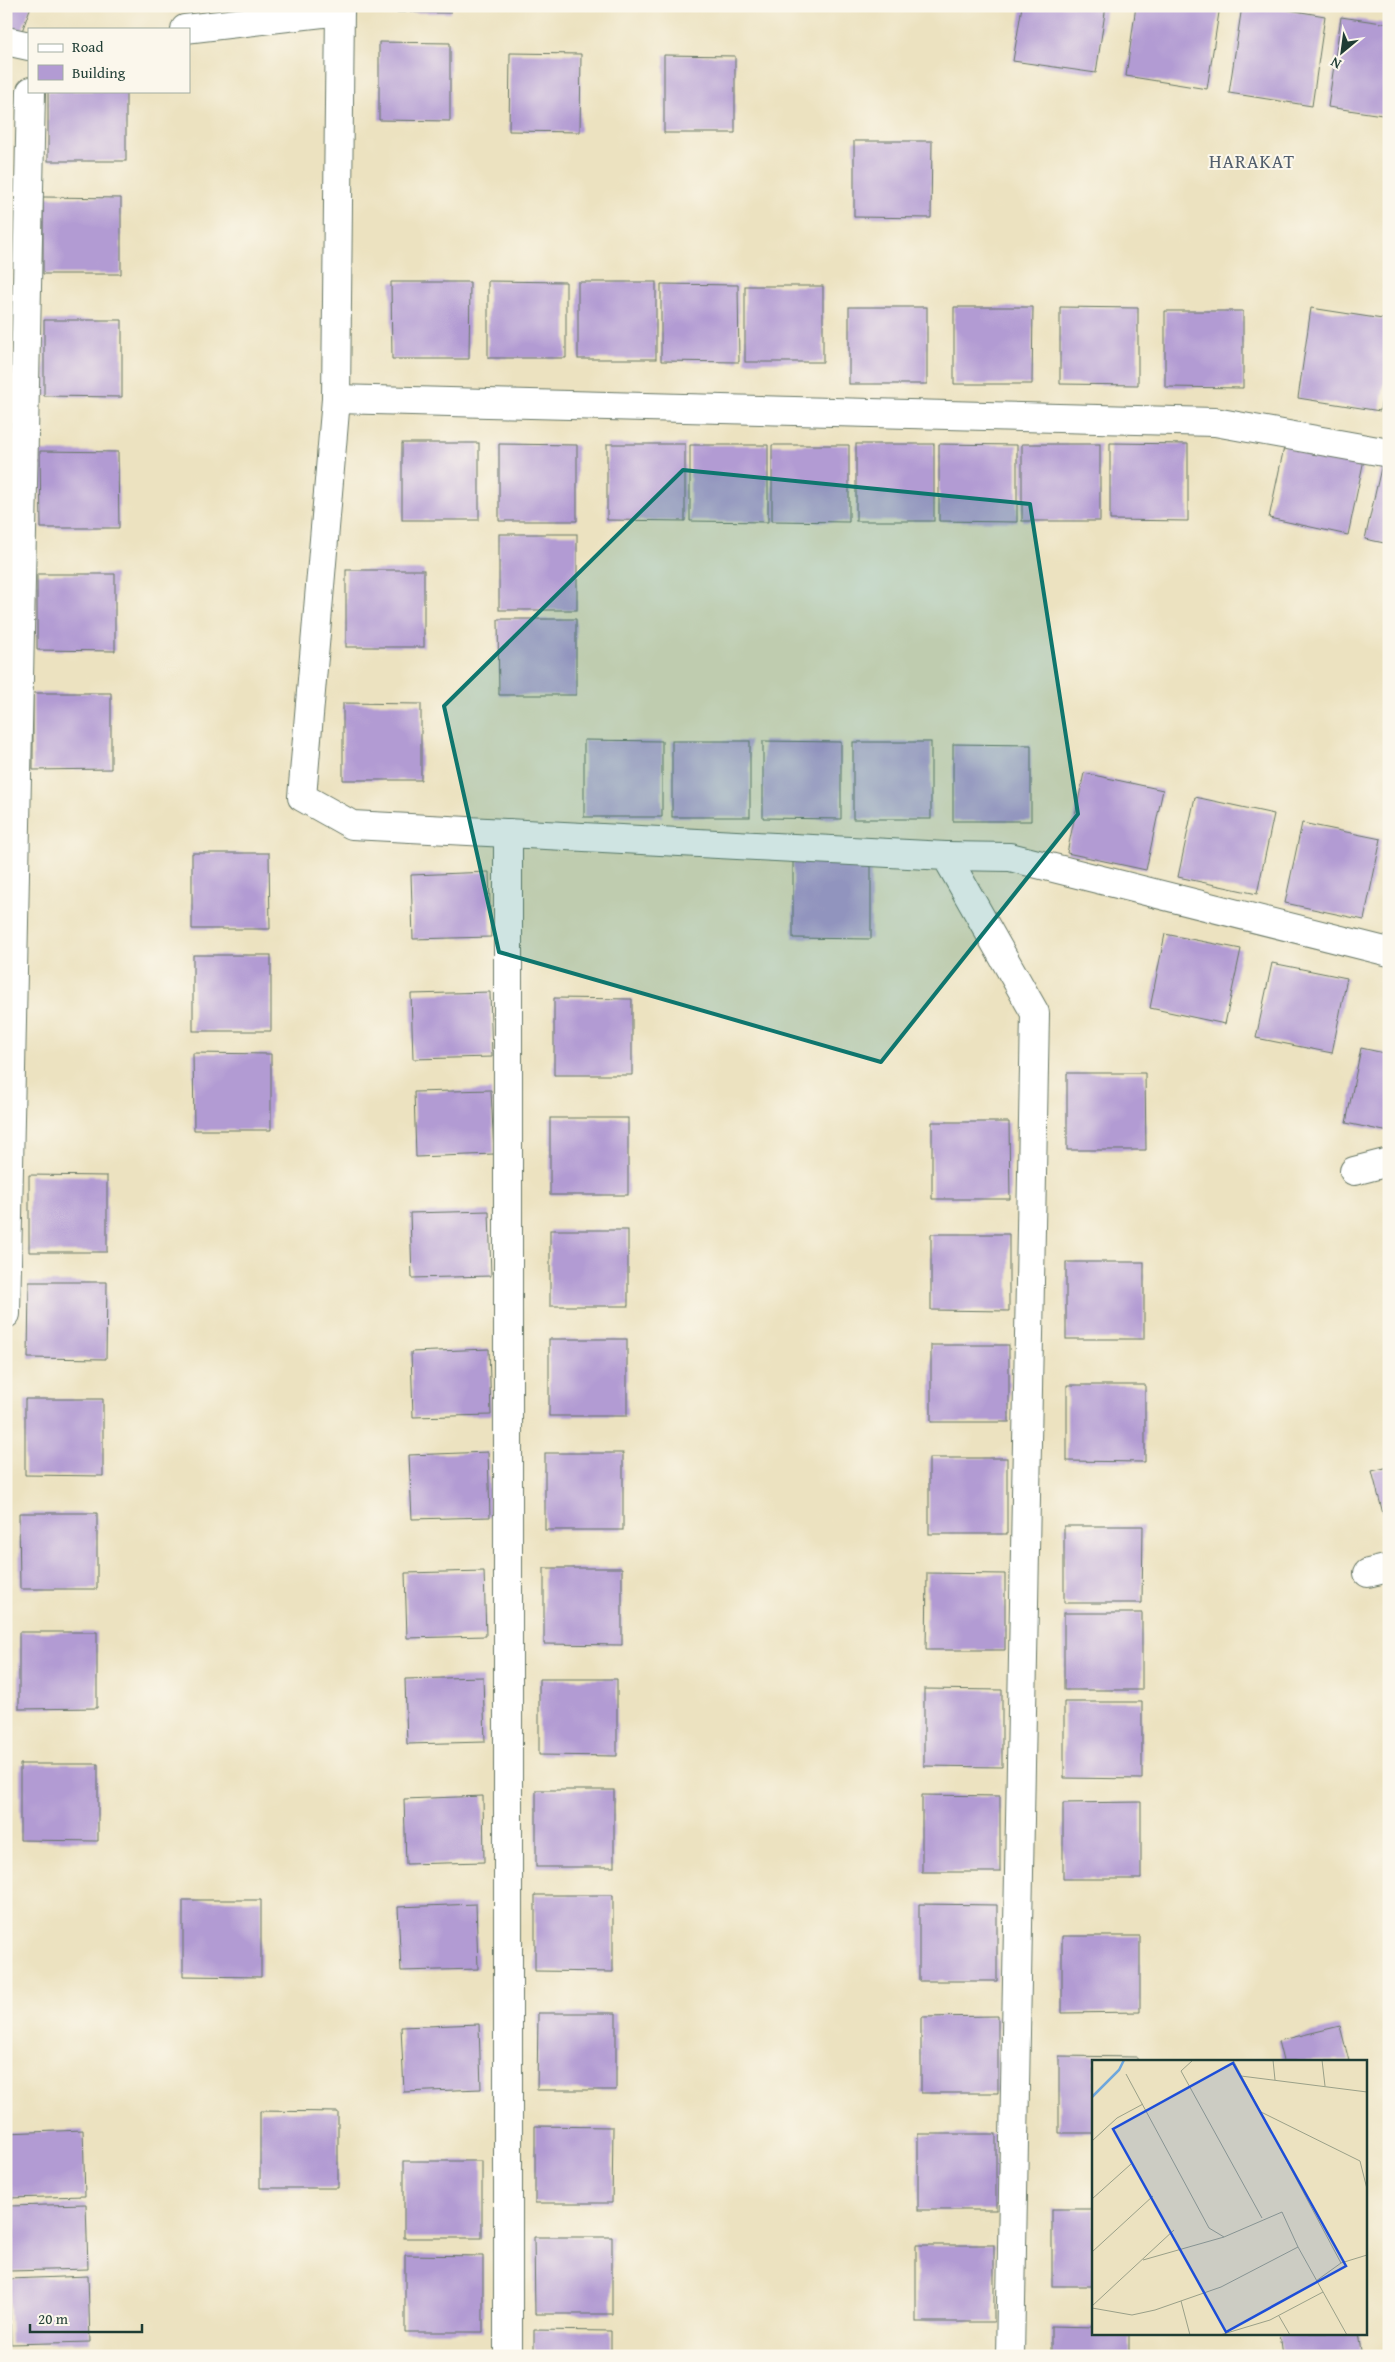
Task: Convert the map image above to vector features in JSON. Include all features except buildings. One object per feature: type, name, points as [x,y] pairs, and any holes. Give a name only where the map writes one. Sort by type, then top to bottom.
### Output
[{"type":"street","points":[[190,28],[340,8],[336,399],[302,797],[352,825],[946,856],[1010,857],[1389,952]]},
{"type":"street","points":[[6,42],[28,46]]},
{"type":"street","points":[[6,1314],[31,92]]},
{"type":"street","points":[[336,399],[1216,422],[1389,452]]},
{"type":"street","points":[[508,833],[508,2356]]},
{"type":"street","points":[[946,856],[1034,1013],[1010,2356]]},
{"type":"street","points":[[1354,1171],[1389,1162]]},
{"type":"highlighted area","points":[[683,470],[1030,504],[1078,814],[881,1062],[499,952],[444,706]]},
{"type":"district","name":"HARAKAT","points":[[1252,161]]}]
